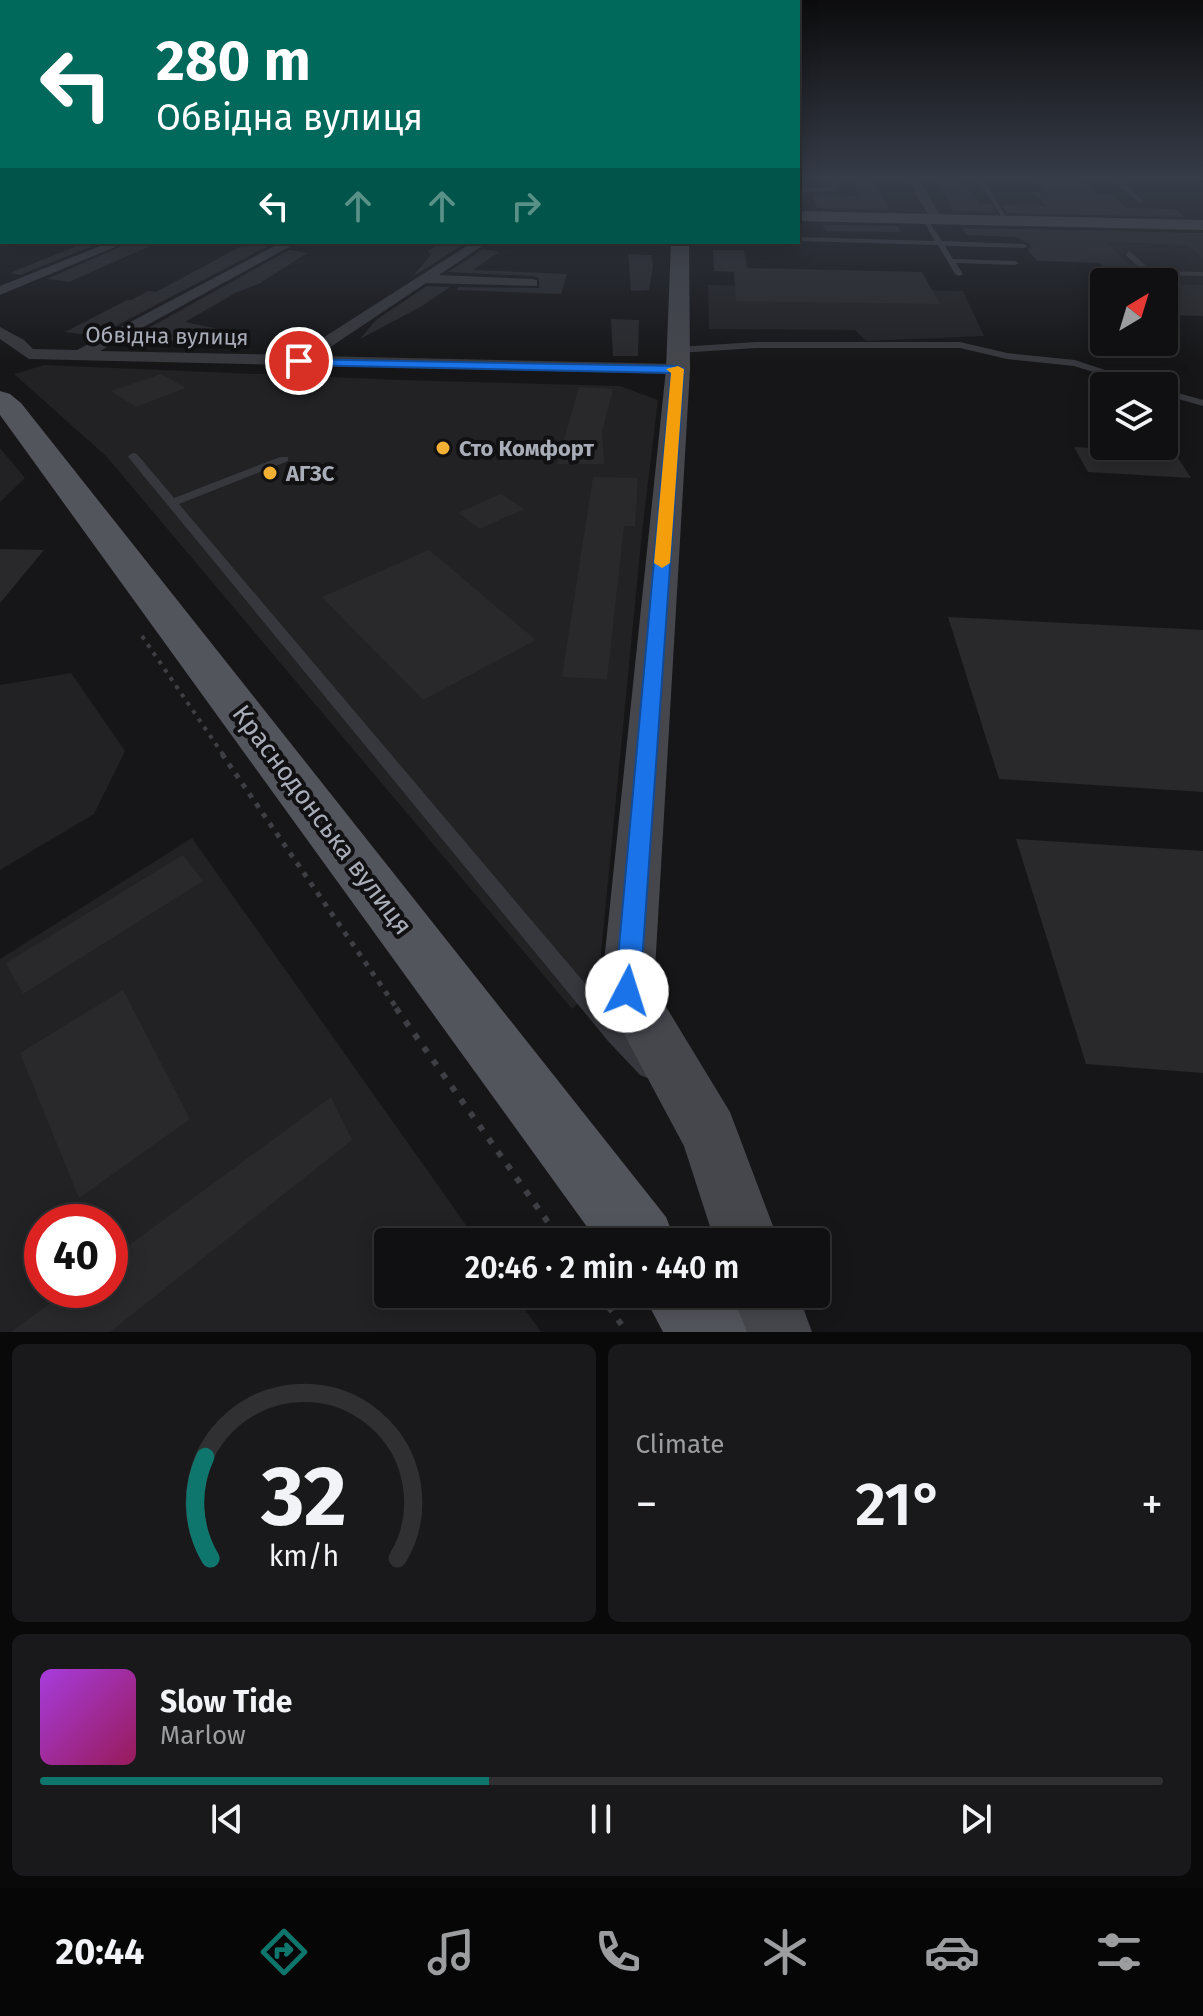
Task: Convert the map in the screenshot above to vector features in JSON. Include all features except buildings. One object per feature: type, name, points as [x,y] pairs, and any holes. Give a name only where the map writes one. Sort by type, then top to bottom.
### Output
[{"type":"main road","name":"Краснодонська вулиця","points":[[0,400],[20,421],[630,1228]]},
{"type":"main road","points":[[691,1308],[709,1332]]},
{"type":"street","points":[[0,291],[116,244]]},
{"type":"street","points":[[78,356],[288,244]]},
{"type":"street","points":[[299,361],[479,244]]},
{"type":"street","points":[[680,244],[678,360],[627,991],[709,1133],[742,1228]]},
{"type":"street","points":[[424,279],[532,283]]},
{"type":"street","points":[[0,332],[29,354]]},
{"type":"street","name":"Обвідна вулиця","points":[[0,352],[299,361],[678,360]]},
{"type":"street","points":[[770,1308],[778,1332]]},
{"type":"lane","points":[[804,239],[1024,246]]},
{"type":"lane","points":[[938,239],[959,274]]},
{"type":"lane","points":[[1129,253],[1150,273],[1203,274]]},
{"type":"lane","points":[[951,261],[1015,263]]},
{"type":"lane","points":[[678,360],[756,345],[960,345],[1007,356],[1075,363],[1104,372]]},
{"type":"lane","points":[[1178,396],[1203,403]]},
{"type":"lane","points":[[133,456],[615,1034],[709,1133]]},
{"type":"lane","points":[[172,503],[284,459]]},
{"type":"path","points":[[134,625],[430,1057],[552,1228]]},
{"type":"path","points":[[609,1308],[627,1332]]},
{"type":"shaded area","points":[[1078,239],[1203,239],[1203,296],[1178,295],[1178,268],[1104,268]]},
{"type":"shaded area","points":[[708,285],[963,291],[984,336],[866,341],[855,330],[709,329]]},
{"type":"shaded area","points":[[44,365],[620,386],[658,400],[642,532],[598,984],[572,1009],[106,456],[14,374]]},
{"type":"shaded area","points":[[0,448],[25,478],[0,502]]},
{"type":"shaded area","points":[[71,673],[125,751],[94,814],[0,870],[0,685]]},
{"type":"shaded area","points":[[192,838],[468,1228],[374,1228],[374,1308],[524,1308],[541,1332],[0,1332],[0,959]]},
{"type":"slow traffic","points":[[662,563],[678,369],[671,369]]},
{"type":"place","name":"Сто Комфорт","points":[[443,448]]},
{"type":"place","name":"АГЗС","points":[[270,473]]},
{"type":"route","points":[[299,361],[678,369],[627,991]]}]
